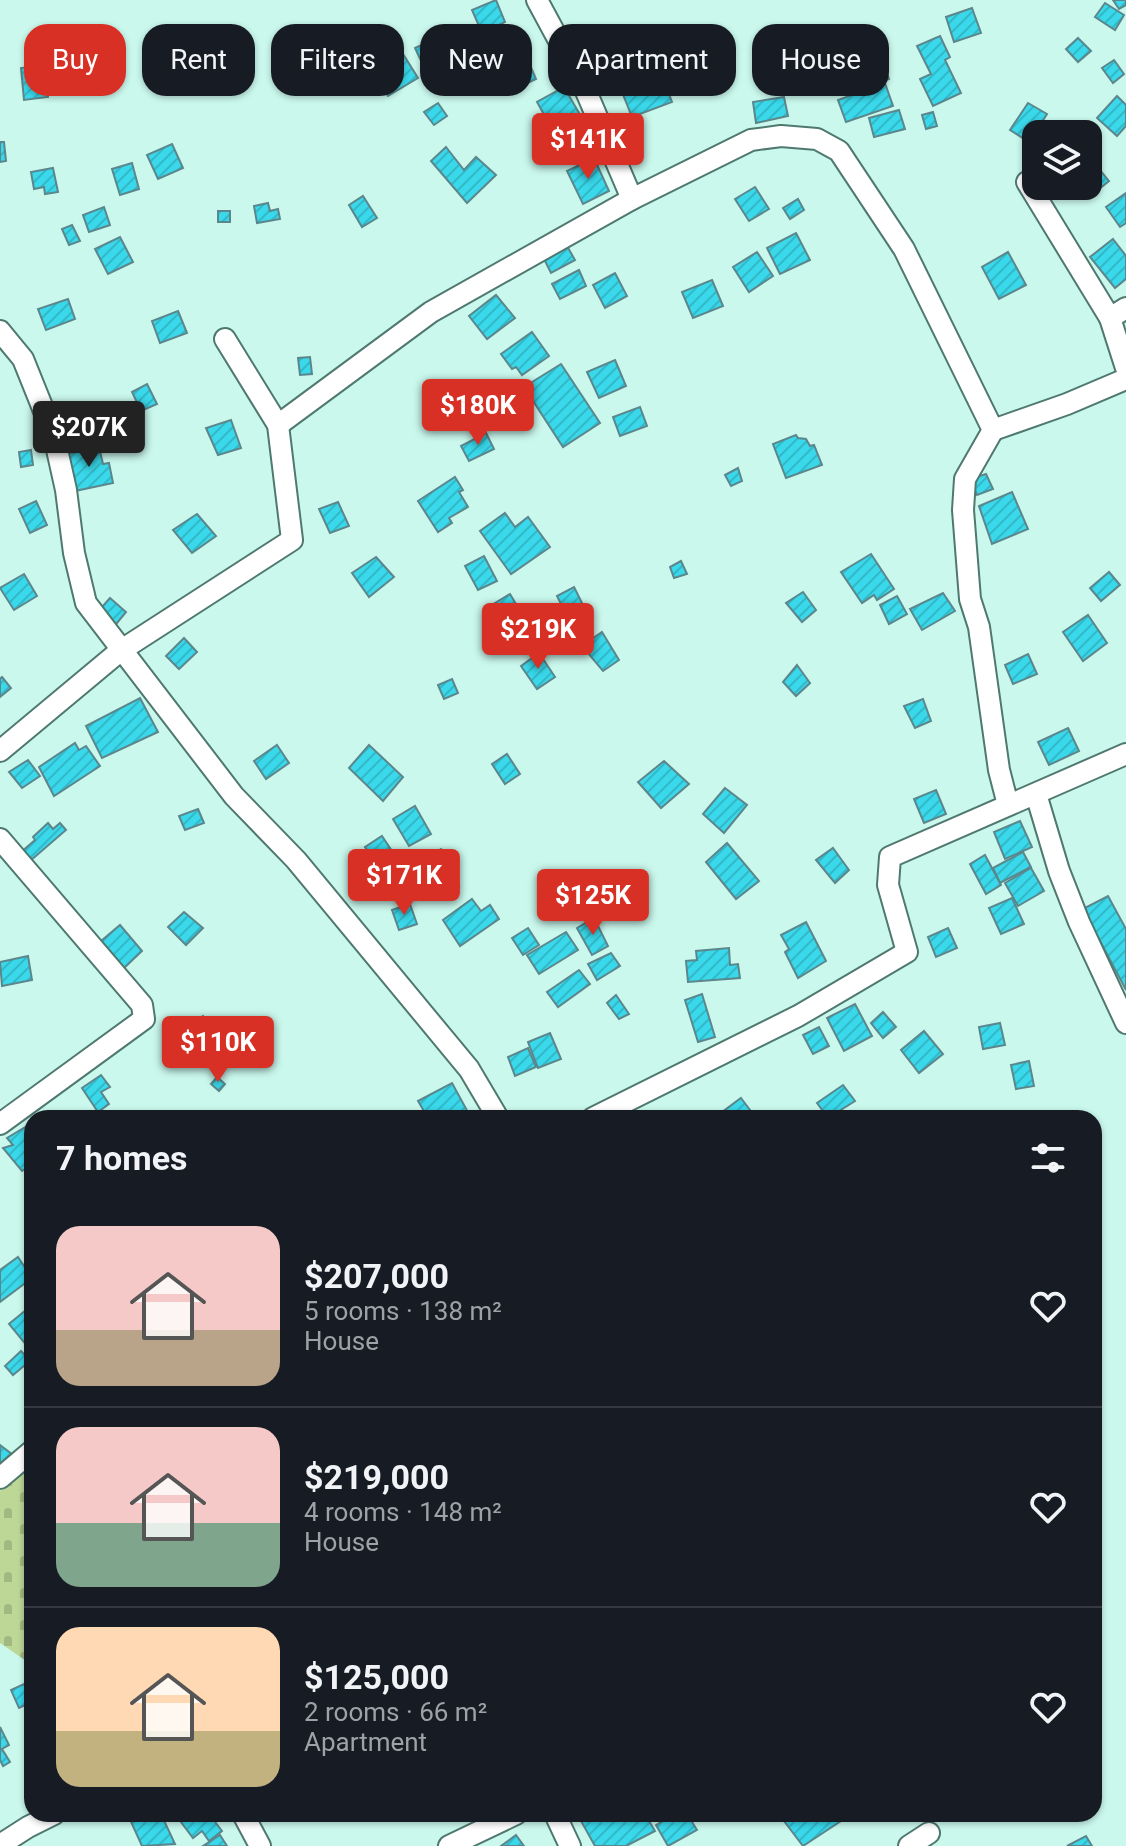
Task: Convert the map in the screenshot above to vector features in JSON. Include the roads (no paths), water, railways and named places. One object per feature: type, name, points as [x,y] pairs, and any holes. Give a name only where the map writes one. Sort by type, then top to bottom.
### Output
[{"type":"street","points":[[537,0],[585,89],[632,199]]},
{"type":"street","points":[[278,425],[431,312],[632,199],[751,140],[781,136],[817,139],[839,151],[904,249],[993,430]]},
{"type":"street","points":[[1040,200],[1118,313],[1126,368]]},
{"type":"street","points":[[0,331],[23,359],[54,436],[86,603],[234,796],[296,860],[469,1069],[493,1110]]},
{"type":"street","points":[[0,751],[120,651],[292,540],[278,425],[225,339]]},
{"type":"street","points":[[1008,805],[996,755],[979,627],[970,599],[963,510],[965,479],[993,430],[1126,379]]},
{"type":"street","points":[[609,1110],[798,1016],[907,952],[888,885],[890,857],[1126,754]]},
{"type":"street","points":[[1036,794],[1059,871],[1079,922],[1126,1023]]},
{"type":"street","points":[[0,839],[142,1005],[144,1019],[0,1124]]},
{"type":"street","points":[[0,1478],[24,1458]]},
{"type":"street","points":[[0,1845],[40,1822]]},
{"type":"street","points":[[247,1822],[260,1846]]},
{"type":"street","points":[[449,1846],[499,1822]]},
{"type":"street","points":[[559,1822],[570,1846]]},
{"type":"street","points":[[909,1846],[929,1833]]}]
